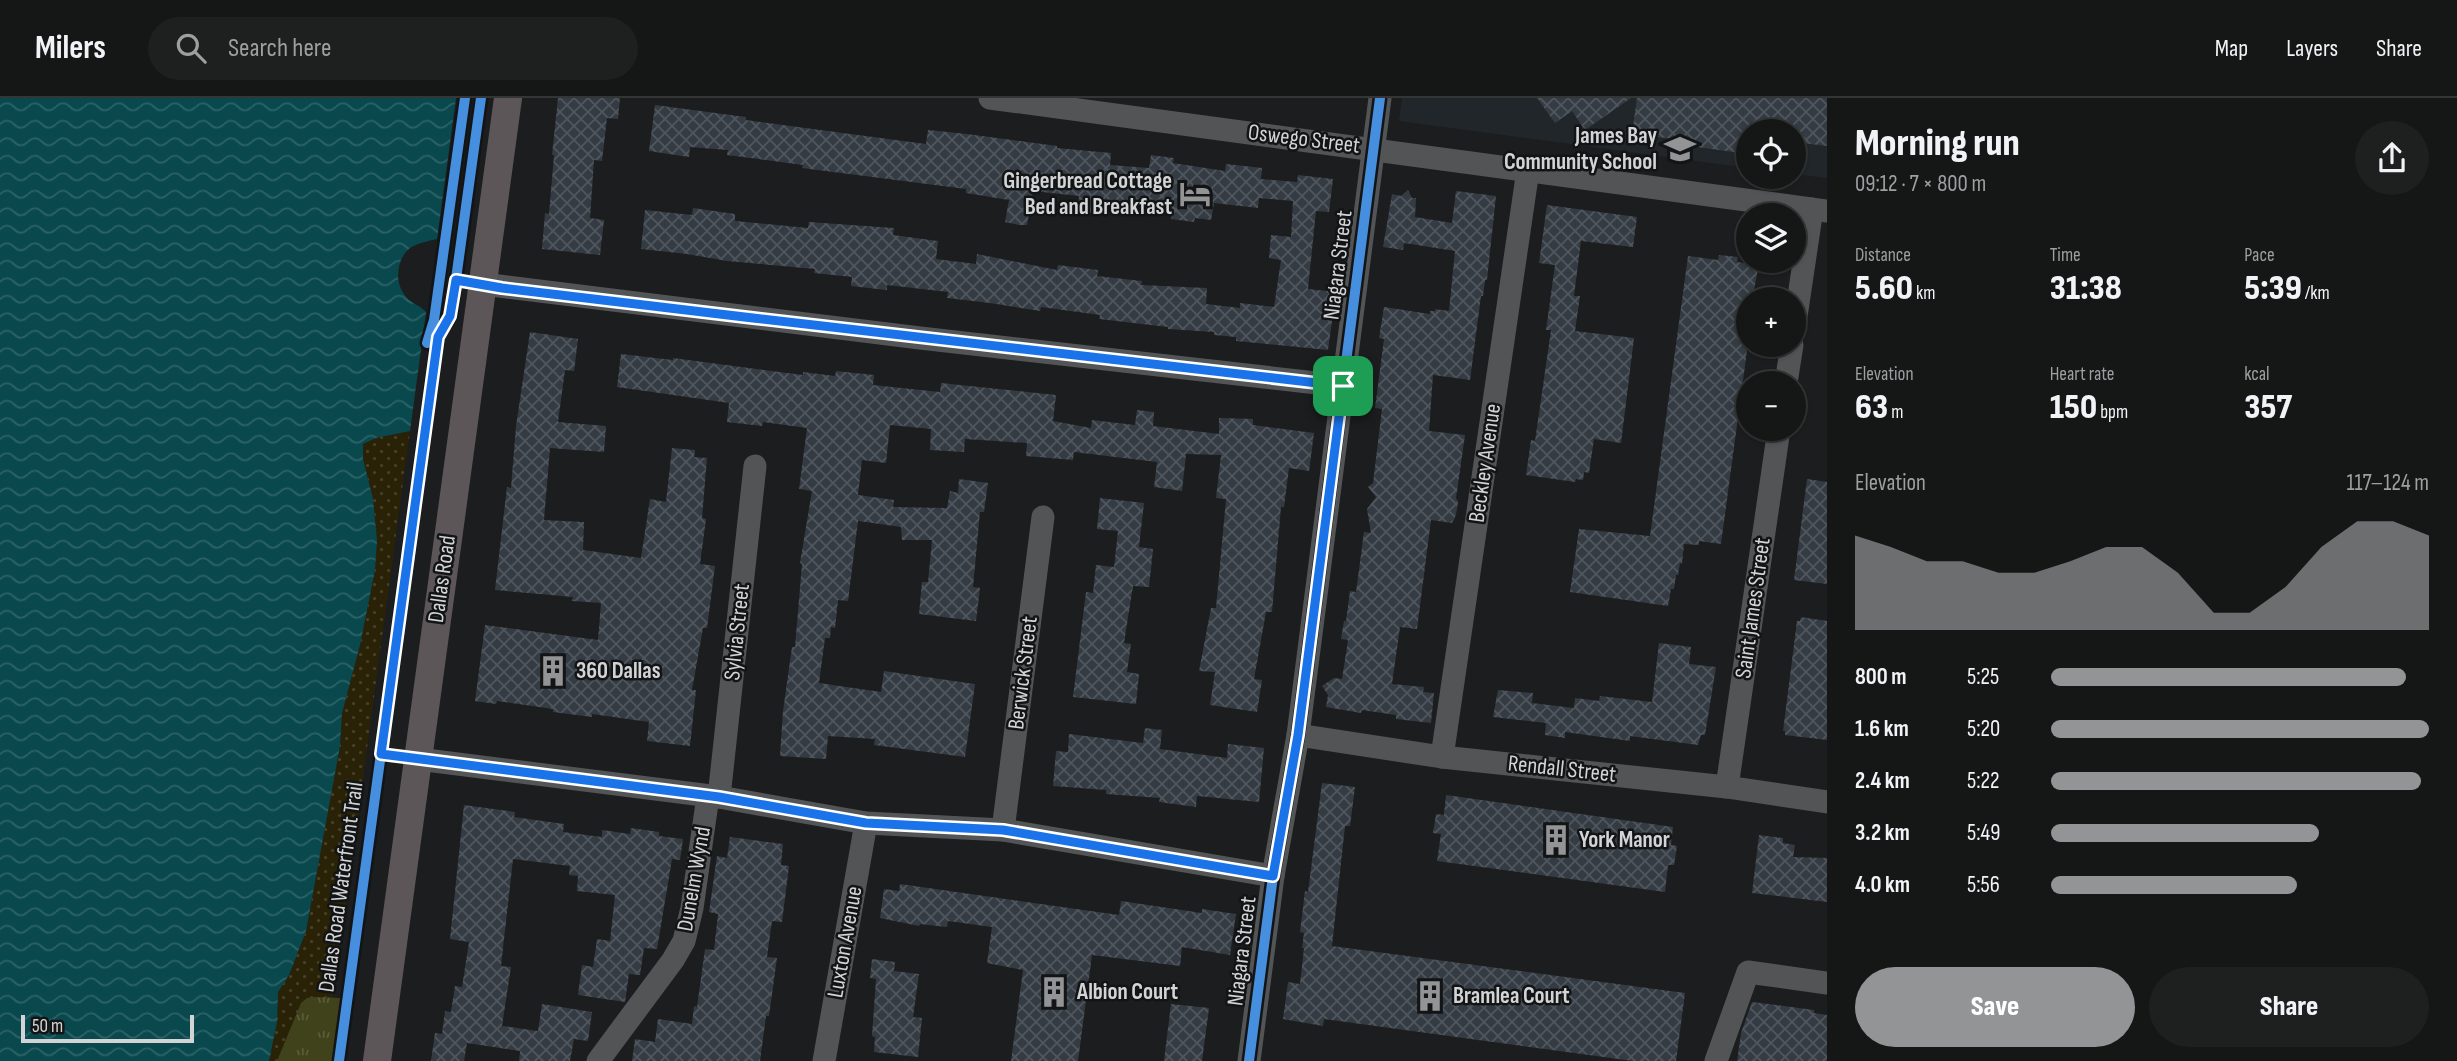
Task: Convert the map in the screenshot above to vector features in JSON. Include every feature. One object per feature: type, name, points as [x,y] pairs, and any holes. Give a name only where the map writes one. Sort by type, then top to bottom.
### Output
[{"type":"main road","name":"Dallas Road","points":[[377,1061],[508,98]]},
{"type":"street","name":"Oswego Street","points":[[990,98],[1819,210]]},
{"type":"street","name":"Niagara Street","points":[[1249,1061],[1273,876],[1298,735],[1380,98]]},
{"type":"street","name":"Beckley Avenue","points":[[1442,757],[1528,170]]},
{"type":"street","points":[[1803,287],[1819,210]]},
{"type":"street","points":[[483,284],[1343,386]]},
{"type":"street","name":"Saint James Street","points":[[1727,787],[1777,441]]},
{"type":"street","name":"Sylvia Street","points":[[714,796],[755,467]]},
{"type":"street","name":"Berwick Street","points":[[1003,830],[1043,517]]},
{"type":"street","name":"Rendall Street","points":[[1298,735],[1442,757],[1727,787],[1827,802]]},
{"type":"street","points":[[418,759],[714,796],[866,823],[1003,830],[1273,876]]},
{"type":"street","name":"Dunelm Wynd","points":[[598,1061],[673,960],[684,941],[714,796]]},
{"type":"street","name":"Luxton Avenue","points":[[824,1061],[866,823]]},
{"type":"street","points":[[1716,1061],[1748,972],[1827,983]]},
{"type":"shaded area","name":"James Bay Community School","points":[[1402,98],[1827,98],[1827,178],[1806,175],[1806,119],[1736,119],[1736,166],[1399,121]]},
{"type":"sand","points":[[410,431],[333,999],[307,998],[277,1061],[269,1061],[277,1022],[278,992],[289,975],[306,931],[340,746],[342,713],[360,645],[375,570],[377,540],[373,499],[363,459],[363,444],[376,438]]},
{"type":"green space","points":[[307,998],[342,998],[334,1061],[277,1061],[301,1003]]},
{"type":"water","points":[[0,98],[456,98],[437,239],[410,248],[401,259],[398,273],[403,294],[426,312],[410,431],[376,438],[363,444],[363,459],[373,499],[377,540],[375,570],[360,645],[342,713],[340,746],[306,931],[289,975],[278,992],[277,1022],[269,1061],[0,1061]]},
{"type":"building","points":[[558,98],[620,98],[618,119],[607,118],[602,161],[594,160],[590,218],[604,220],[600,255],[542,249],[545,213],[549,214]]},
{"type":"building","points":[[1537,98],[1631,98],[1585,130],[1572,111],[1555,123]]},
{"type":"building","points":[[1637,98],[1827,98],[1827,146],[1806,143],[1806,119],[1736,119],[1736,152],[1690,146],[1691,141],[1632,134]]},
{"type":"building","points":[[655,105],[926,144],[928,130],[967,134],[1057,148],[1111,153],[1110,165],[1149,168],[1151,155],[1174,158],[1173,163],[1225,171],[1226,164],[1262,168],[1261,179],[1297,182],[1298,175],[1333,179],[1329,212],[1316,211],[1308,289],[1336,292],[1328,350],[1236,341],[1236,337],[1214,335],[1214,332],[1168,329],[1099,319],[1100,315],[1041,307],[1040,311],[947,298],[948,292],[887,285],[887,290],[851,286],[852,277],[814,273],[815,269],[727,261],[641,249],[645,210],[692,215],[693,208],[735,214],[735,221],[808,228],[809,222],[894,228],[893,235],[938,241],[936,259],[976,264],[977,254],[1057,270],[1058,265],[1098,270],[1097,276],[1142,281],[1141,285],[1207,288],[1206,304],[1240,308],[1240,303],[1274,307],[1281,260],[1269,258],[1271,235],[1291,237],[1293,201],[1259,198],[1258,208],[1214,203],[1211,220],[1195,218],[1194,222],[1171,219],[1171,215],[1114,207],[1113,214],[1077,212],[1079,196],[1033,191],[1027,225],[1019,225],[1005,222],[1009,200],[966,193],[966,189],[802,168],[803,165],[727,155],[728,150],[690,147],[689,157],[649,151]]},
{"type":"building","points":[[1408,190],[1412,198],[1416,198],[1415,217],[1452,223],[1456,191],[1496,196],[1487,280],[1481,296],[1470,380],[1433,375],[1429,431],[1465,435],[1456,515],[1452,523],[1431,520],[1417,629],[1400,627],[1392,684],[1424,687],[1423,692],[1434,693],[1431,723],[1396,719],[1396,715],[1326,707],[1328,695],[1322,686],[1334,678],[1342,679],[1348,640],[1341,639],[1344,621],[1350,591],[1356,592],[1364,532],[1371,533],[1367,509],[1376,497],[1368,487],[1373,483],[1382,409],[1375,408],[1384,339],[1379,338],[1384,307],[1430,314],[1430,311],[1435,309],[1449,311],[1455,251],[1404,243],[1403,250],[1383,247],[1392,194],[1401,196]]},
{"type":"building","points":[[1547,205],[1637,217],[1633,247],[1581,241],[1574,296],[1580,296],[1575,331],[1634,338],[1621,443],[1594,439],[1589,473],[1584,472],[1583,480],[1576,479],[1575,482],[1526,475],[1531,440],[1535,441],[1551,330],[1546,330],[1555,265],[1539,263]]},
{"type":"building","points":[[1719,255],[1736,257],[1736,273],[1757,273],[1754,287],[1736,287],[1736,357],[1746,357],[1744,371],[1736,371],[1736,432],[1721,544],[1699,541],[1699,545],[1684,544],[1682,564],[1680,563],[1676,575],[1674,589],[1671,589],[1668,606],[1570,592],[1579,529],[1650,536],[1688,256],[1718,260]]},
{"type":"building","points":[[530,332],[578,339],[574,371],[565,370],[558,422],[606,426],[604,452],[550,448],[544,520],[584,522],[583,550],[641,558],[650,499],[666,502],[672,448],[695,450],[694,457],[707,458],[702,518],[706,519],[700,564],[715,566],[707,628],[703,628],[692,690],[696,690],[690,746],[647,741],[649,722],[553,712],[553,709],[497,701],[496,704],[475,701],[485,625],[598,640],[601,603],[572,601],[573,597],[495,590],[507,487],[511,488],[516,426]]},
{"type":"building","points":[[621,354],[803,375],[803,372],[835,376],[836,371],[874,375],[873,385],[940,392],[941,383],[1056,395],[1053,421],[1091,428],[1092,420],[1135,425],[1137,410],[1154,412],[1153,426],[1219,434],[1219,418],[1253,419],[1253,425],[1314,433],[1309,471],[1289,468],[1284,507],[1281,507],[1272,612],[1266,612],[1254,679],[1262,680],[1257,712],[1210,705],[1215,672],[1199,671],[1211,608],[1216,608],[1226,499],[1216,498],[1221,455],[1186,454],[1182,491],[1154,487],[1157,462],[1074,452],[1073,460],[1026,456],[1027,443],[965,439],[964,452],[930,450],[931,429],[890,425],[886,463],[862,460],[858,495],[894,500],[893,507],[947,508],[950,491],[958,493],[959,479],[988,483],[984,512],[980,512],[973,587],[980,588],[976,621],[919,614],[922,582],[928,582],[932,540],[902,540],[901,527],[858,521],[848,601],[838,600],[835,628],[831,627],[830,638],[825,638],[819,683],[881,692],[884,671],[975,684],[965,757],[874,745],[875,739],[828,736],[826,759],[780,756],[783,711],[792,647],[795,647],[800,563],[812,491],[799,489],[807,428],[763,422],[762,426],[727,422],[729,403],[617,387]]},
{"type":"building","points":[[1807,479],[1827,482],[1827,584],[1794,580]]},
{"type":"building","points":[[1100,498],[1144,503],[1139,547],[1153,549],[1149,587],[1133,586],[1124,643],[1131,644],[1127,672],[1139,674],[1136,704],[1073,697],[1086,592],[1093,593],[1096,565],[1114,567],[1118,531],[1097,529]]},
{"type":"building","points":[[1801,617],[1827,621],[1827,740],[1785,735],[1783,731],[1797,621],[1800,621]]},
{"type":"building","points":[[1659,643],[1691,647],[1689,664],[1716,667],[1705,735],[1701,735],[1698,745],[1630,736],[1630,741],[1565,732],[1565,738],[1545,735],[1546,723],[1493,717],[1498,690],[1533,693],[1532,703],[1574,708],[1575,698],[1599,701],[1600,696],[1652,702]]},
{"type":"building","points":[[1145,728],[1162,730],[1160,749],[1227,758],[1228,744],[1264,748],[1259,802],[1197,796],[1196,807],[1159,802],[1160,798],[1106,794],[1106,790],[1053,786],[1056,751],[1068,752],[1069,734],[1143,743]]},
{"type":"building","points":[[1322,783],[1355,787],[1350,826],[1345,826],[1332,946],[1685,993],[1676,1061],[1633,1061],[1324,1019],[1323,1026],[1283,1019],[1288,982],[1300,984],[1304,933],[1300,932]]},
{"type":"building","name":"York Manor","points":[[1446,795],[1673,827],[1671,845],[1677,846],[1674,865],[1668,865],[1665,892],[1437,861],[1441,834],[1433,833],[1436,814],[1444,815]]},
{"type":"building","points":[[464,805],[515,812],[514,817],[564,824],[563,832],[602,837],[602,830],[630,834],[631,828],[683,839],[680,860],[672,859],[657,949],[644,948],[640,975],[629,974],[625,1002],[578,995],[582,965],[593,967],[597,939],[610,941],[615,895],[577,891],[578,876],[569,875],[570,866],[513,859],[501,966],[511,967],[502,1026],[538,1031],[542,1004],[592,1012],[588,1041],[574,1039],[570,1061],[519,1061],[520,1051],[467,1043],[464,1061],[431,1061],[435,1033],[442,1034],[445,1011],[451,1012],[455,986],[462,987],[469,942],[450,939]]},
{"type":"building","points":[[1759,835],[1783,838],[1783,843],[1795,845],[1793,857],[1827,858],[1827,902],[1752,893]]},
{"type":"building","points":[[730,837],[783,844],[781,865],[789,866],[782,922],[772,921],[767,957],[777,958],[760,1061],[632,1061],[635,1039],[655,1042],[658,1019],[692,1024],[705,949],[714,950],[718,914],[709,912],[717,856],[727,858]]},
{"type":"building","points":[[900,884],[1119,915],[1121,901],[1202,913],[1202,909],[1236,914],[1230,955],[1182,947],[1180,966],[1092,955],[1078,1061],[1011,1061],[1023,970],[987,963],[992,927],[948,921],[947,927],[919,926],[880,918],[884,889],[899,891]]},
{"type":"building","points":[[872,959],[895,962],[894,971],[919,974],[913,1017],[922,1018],[918,1057],[874,1052],[875,1037],[872,1036],[876,979],[870,978]]},
{"type":"building","points":[[1752,1002],[1814,1010],[1814,1013],[1827,1015],[1827,1061],[1737,1061],[1741,1033]]},
{"type":"building","points":[[1171,1004],[1209,1008],[1202,1061],[1164,1061]]},
{"type":"cycle path","points":[[427,343],[434,320],[465,98]]},
{"type":"cycle path","name":"Dallas Road Waterfront Trail","points":[[339,1061],[437,337],[451,315],[481,98]]},
{"type":"cycle path","points":[[1249,1061],[1273,876],[1298,735],[1380,98]]},
{"type":"place","name":"James Bay Community School","points":[[1680,149]]},
{"type":"place","name":"Gingerbread Cottage Bed and Breakfast","points":[[1195,194]]},
{"type":"place","name":"360 Dallas","points":[[553,671]]},
{"type":"place","name":"York Manor","points":[[1556,840]]},
{"type":"place","name":"Albion Court","points":[[1054,992]]},
{"type":"place","name":"Bramlea Court","points":[[1430,996]]},
{"type":"route","points":[[456,280],[502,288],[920,338],[1343,386],[1298,735],[1273,876],[1003,830],[866,823],[719,797],[381,754],[438,337],[450,316],[456,280]]}]
